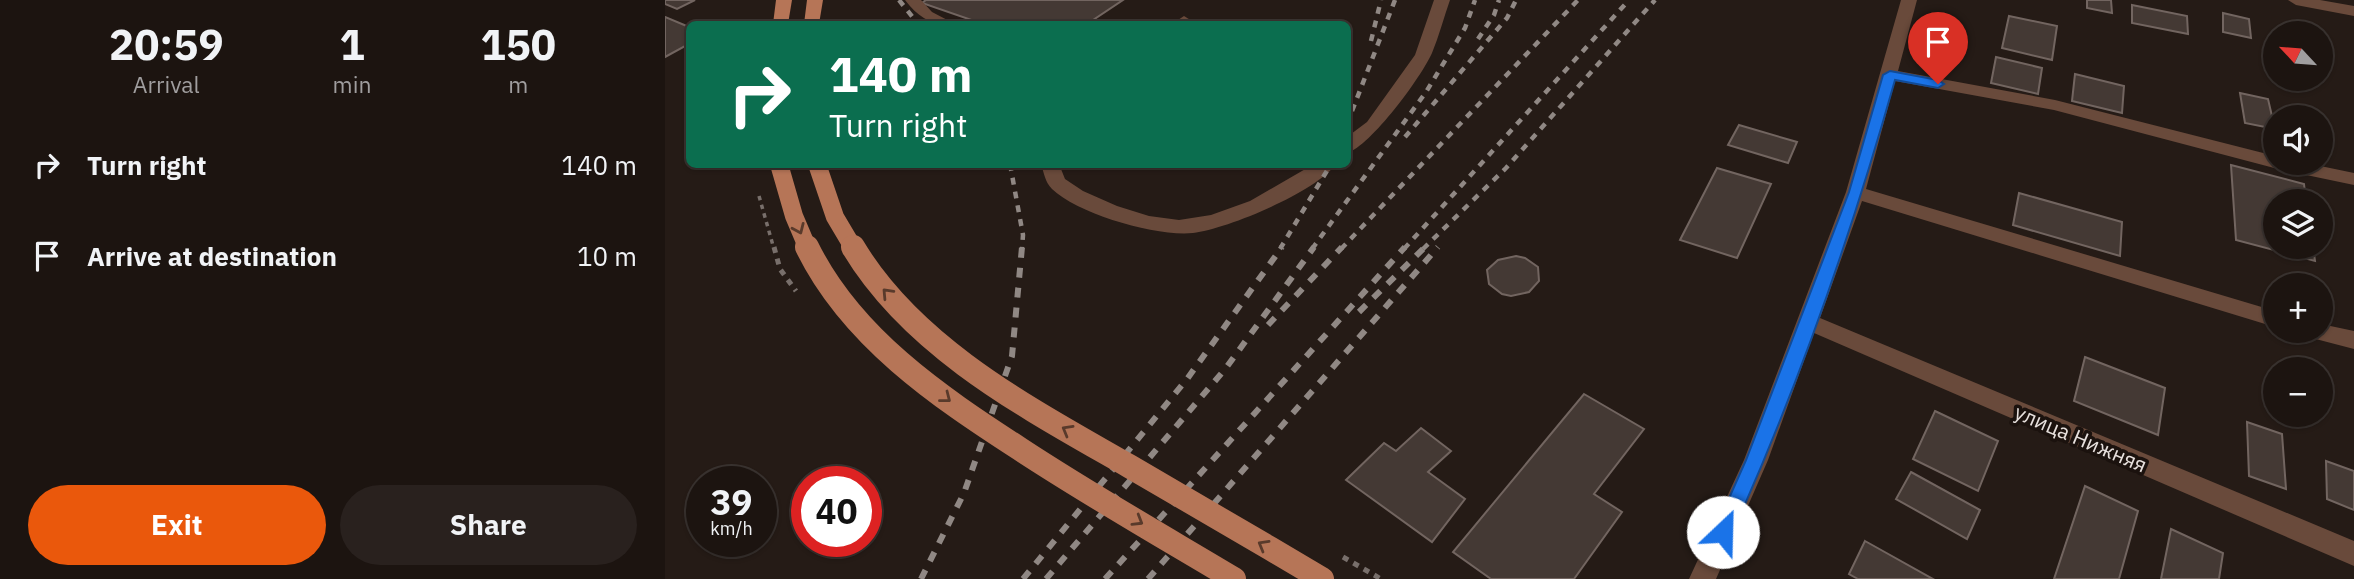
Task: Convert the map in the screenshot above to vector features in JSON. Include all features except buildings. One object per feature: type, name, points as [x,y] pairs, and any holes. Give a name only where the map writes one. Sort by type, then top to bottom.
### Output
[{"type":"main road","points":[[781,21],[784,0]]},
{"type":"main road","points":[[812,21],[814,0]]},
{"type":"main road","points":[[780,168],[788,206],[810,254],[835,296],[882,348],[984,427],[1234,579]]},
{"type":"main road","points":[[818,168],[823,192],[843,235],[871,275],[917,325],[1014,399],[1322,579]]},
{"type":"street","points":[[913,0],[927,15],[940,21]]},
{"type":"street","points":[[1351,144],[1373,126],[1423,55],[1442,0]]},
{"type":"street","points":[[1702,579],[1756,460],[1856,192],[1909,0]]},
{"type":"street","points":[[2296,0],[2354,11]]},
{"type":"street","points":[[1890,75],[2055,105],[2263,159]]},
{"type":"street","points":[[1051,168],[1056,182],[1087,201],[1129,218],[1181,227],[1223,218],[1313,176],[1322,168]]},
{"type":"street","points":[[2333,174],[2354,179]]},
{"type":"street","points":[[1856,192],[2263,314]]},
{"type":"street","name":"улица Нижняя","points":[[1809,322],[2354,554]]},
{"type":"street","points":[[2333,335],[2354,340]]},
{"type":"path","points":[[1333,551],[1381,579]]},
{"type":"railway","points":[[899,0],[916,21]]},
{"type":"railway","points":[[1371,41],[1381,0]]},
{"type":"railway","points":[[1351,114],[1395,0]]},
{"type":"railway","points":[[1312,249],[1426,92],[1465,28],[1475,0]]},
{"type":"railway","points":[[1478,39],[1494,15],[1499,0]]},
{"type":"railway","points":[[1405,137],[1507,18],[1516,0]]},
{"type":"railway","points":[[1341,249],[1578,0]]},
{"type":"railway","points":[[1404,249],[1629,0]]},
{"type":"railway","points":[[1423,249],[1506,168],[1655,0]]},
{"type":"railway","points":[[1011,168],[1023,235],[1022,249]]},
{"type":"railway","points":[[1280,249],[1329,168]]},
{"type":"railway","points":[[921,579],[964,493],[1012,356],[1022,247]]},
{"type":"railway","points":[[1023,579],[1187,379],[1282,247]]},
{"type":"railway","points":[[1046,579],[1226,368],[1314,247]]},
{"type":"railway","points":[[1268,325],[1342,247]]},
{"type":"railway","points":[[1105,579],[1405,247]]},
{"type":"railway","points":[[1359,312],[1425,247]]},
{"type":"railway","points":[[1148,579],[1438,247]]},
{"type":"route","points":[[1723,532],[1756,460],[1809,322],[1856,192],[1890,75],[1938,84]]}]
